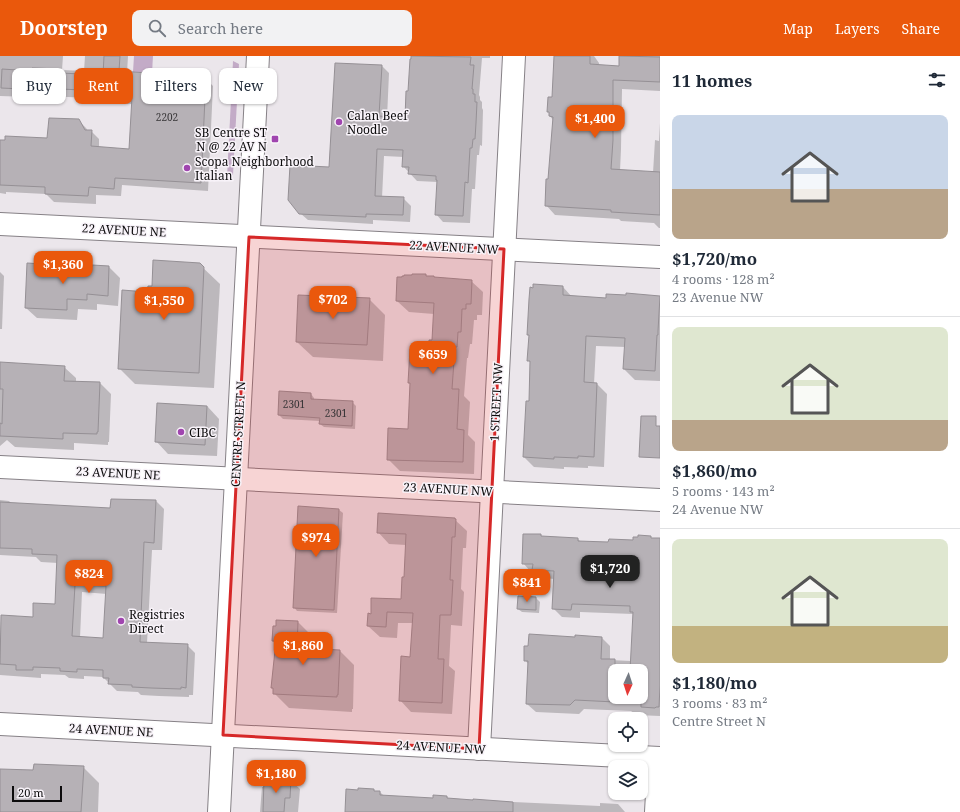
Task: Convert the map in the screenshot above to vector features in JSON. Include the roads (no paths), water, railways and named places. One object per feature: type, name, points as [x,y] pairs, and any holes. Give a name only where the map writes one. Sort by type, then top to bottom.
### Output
[{"type":"street","name":"CENTRE STREET N","points":[[219,812],[258,56]]},
{"type":"street","name":"1 STREET NW","points":[[479,749],[514,56]]},
{"type":"street","name":"22 AVENUE NE","points":[[0,224],[249,237]]},
{"type":"street","name":"22 AVENUE NW","points":[[249,237],[660,257]]},
{"type":"street","name":"23 AVENUE NE","points":[[0,467],[235,479]]},
{"type":"street","name":"23 AVENUE NW","points":[[235,479],[660,500]]},
{"type":"street","name":"24 AVENUE NE","points":[[0,724],[223,735]]},
{"type":"street","name":"24 AVENUE NW","points":[[223,735],[659,758]]},
{"type":"street","points":[[656,812],[659,758]]},
{"type":"place","name":"Calan Beef Noodle","points":[[339,122]]},
{"type":"place","name":"SB Centre ST N @ 22 AV N","points":[[275,139]]},
{"type":"place","name":"Scopa Neighborhood Italian","points":[[187,168]]},
{"type":"place","name":"CIBC","points":[[181,432]]},
{"type":"place","name":"Registries Direct","points":[[121,621]]}]
